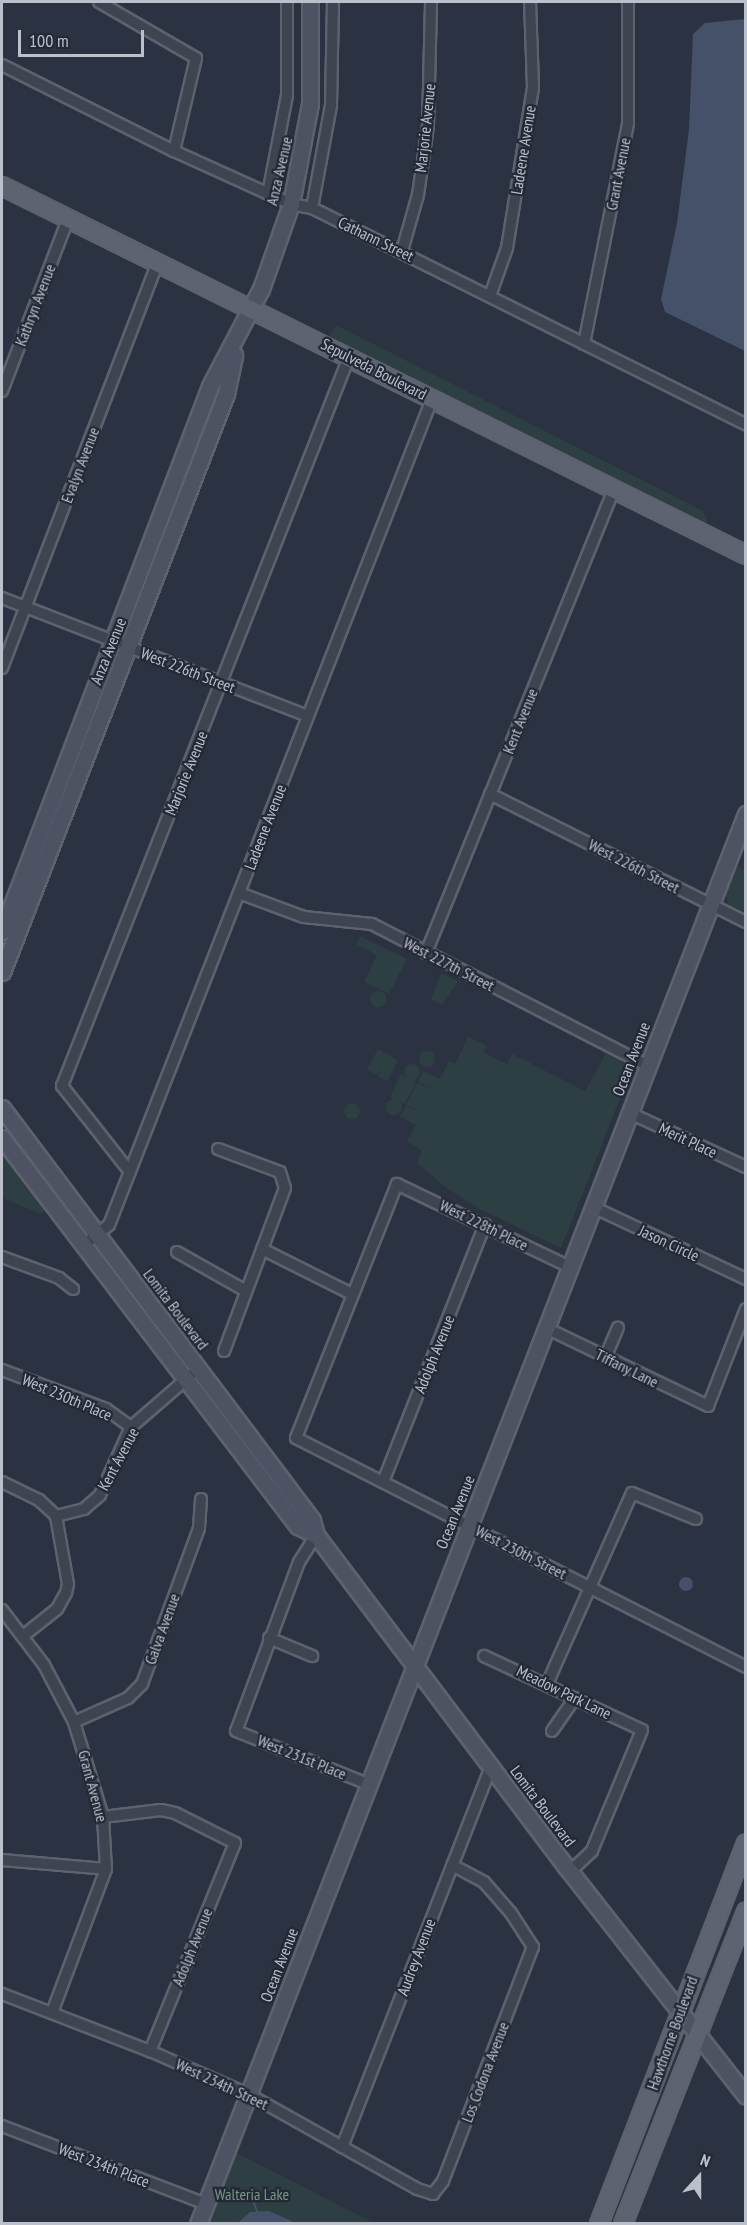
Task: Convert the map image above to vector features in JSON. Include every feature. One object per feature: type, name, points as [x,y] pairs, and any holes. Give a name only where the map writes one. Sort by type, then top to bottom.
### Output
[{"type":"main road","name":"Anza Avenue","points":[[2,931],[210,386],[237,340],[252,308],[291,204],[310,103],[310,2]]},
{"type":"main road","name":"Sepulveda Boulevard","points":[[2,186],[746,555]]},
{"type":"main road","name":"Anza Avenue","points":[[2,972],[226,394],[237,340]]},
{"type":"main road","name":"Ocean Avenue","points":[[198,2223],[630,1113],[708,904],[746,814]]},
{"type":"main road","name":"Lomita Boulevard","points":[[2,1108],[312,1520],[316,1535],[567,1869],[696,2037],[746,2096]]},
{"type":"main road","name":"Lomita Boulevard","points":[[2,1138],[185,1381],[298,1526],[316,1535]]},
{"type":"main road","name":"Hawthorne Boulevard","points":[[599,2223],[746,1843]]},
{"type":"main road","name":"Hawthorne Boulevard","points":[[623,2223],[746,1911]]},
{"type":"street","points":[[99,2],[196,58],[174,152]]},
{"type":"street","name":"Anza Avenue","points":[[268,194],[281,143],[287,94],[286,2]]},
{"type":"street","points":[[312,207],[331,105],[333,2]]},
{"type":"street","name":"Marjorie Avenue","points":[[402,251],[418,195],[428,126],[431,2]]},
{"type":"street","name":"Ladeene Avenue","points":[[490,296],[507,248],[533,87],[530,2]]},
{"type":"street","name":"Grant Avenue","points":[[584,344],[628,123],[628,2]]},
{"type":"street","name":"Cathann Street","points":[[2,65],[174,152],[291,204],[312,207],[746,424]]},
{"type":"street","name":"Kathryn Avenue","points":[[2,391],[68,219]]},
{"type":"street","name":"Evalyn Avenue","points":[[2,668],[158,262]]},
{"type":"street","name":"Marjorie Avenue","points":[[130,1173],[62,1086],[349,357]]},
{"type":"street","name":"Ladeene Avenue","points":[[84,1245],[109,1225],[432,399]]},
{"type":"street","name":"Kent Avenue","points":[[426,953],[614,489]]},
{"type":"street","name":"West 226th Street","points":[[2,598],[308,716]]},
{"type":"street","name":"West 226th Street","points":[[490,794],[746,922]]},
{"type":"street","name":"West 227th Street","points":[[239,892],[304,917],[372,924],[648,1066]]},
{"type":"street","name":"Merit Place","points":[[630,1113],[746,1167]]},
{"type":"street","points":[[218,1149],[280,1172],[285,1188],[224,1351]]},
{"type":"street","name":"West 228th Place","points":[[352,1294],[397,1184],[570,1267]]},
{"type":"street","name":"Jason Circle","points":[[593,1207],[746,1279]]},
{"type":"street","name":"Adolph Avenue","points":[[383,1482],[485,1225]]},
{"type":"street","points":[[262,1249],[352,1294]]},
{"type":"street","points":[[177,1252],[246,1291]]},
{"type":"street","points":[[2,1257],[58,1278],[73,1289]]},
{"type":"street","name":"West 230th Street","points":[[352,1294],[296,1438],[746,1667]]},
{"type":"street","name":"Tiffany Lane","points":[[546,1329],[708,1406],[746,1309]]},
{"type":"street","points":[[605,1358],[618,1328]]},
{"type":"street","name":"Kent Avenue","points":[[56,1516],[84,1509],[100,1495],[131,1427],[198,1369]]},
{"type":"street","name":"West 230th Place","points":[[2,1370],[106,1410],[131,1427]]},
{"type":"street","points":[[2,1482],[33,1496],[56,1516],[68,1584],[57,1609],[23,1636]]},
{"type":"street","points":[[547,1684],[632,1493],[696,1519]]},
{"type":"street","name":"Galva Avenue","points":[[74,1722],[128,1698],[142,1684],[199,1528],[201,1499]]},
{"type":"street","points":[[312,1656],[269,1638],[299,1562],[316,1535]]},
{"type":"street","name":"Grant Avenue","points":[[2,1610],[44,1665],[74,1722],[103,1817],[106,1869],[52,2013]]},
{"type":"street","name":"West 231st Place","points":[[269,1638],[236,1731],[368,1784]]},
{"type":"street","name":"Meadow Park Lane","points":[[484,1656],[642,1730],[592,1851],[577,1865],[567,1869]]},
{"type":"street","points":[[552,1731],[575,1698]]},
{"type":"street","name":"Audrey Avenue","points":[[342,2147],[491,1766]]},
{"type":"street","name":"Adolph Avenue","points":[[103,1817],[144,1810],[168,1811],[235,1843],[150,2051]]},
{"type":"street","points":[[2,1860],[106,1869]]},
{"type":"street","name":"Los Codona Avenue","points":[[433,2194],[443,2181],[533,1947],[511,1913],[484,1882],[452,1865]]},
{"type":"street","name":"West 234th Street","points":[[2,1995],[150,2051],[248,2094],[417,2189],[433,2194]]},
{"type":"street","name":"West 234th Place","points":[[2,2126],[206,2204]]},
{"type":"green space","points":[[336,325],[703,511],[707,520],[704,534],[325,345]]},
{"type":"green space","points":[[735,865],[745,870],[745,912],[728,904],[725,893]]},
{"type":"green space","points":[[360,936],[407,959],[389,994],[364,982],[377,955],[356,944]]},
{"type":"green space","points":[[441,973],[458,981],[442,1005],[431,999]]},
{"type":"green space","points":[[378,991],[384,993],[386,999],[384,1005],[378,1007],[372,1005],[370,999],[372,993]]},
{"type":"green space","points":[[468,1037],[487,1046],[484,1053],[507,1064],[512,1054],[585,1091],[606,1053],[632,1068],[561,1248],[480,1209],[444,1186],[417,1163],[422,1150],[407,1142],[416,1125],[400,1117],[406,1106],[422,1113],[406,1105],[417,1083],[434,1090],[418,1082],[423,1071],[440,1079],[449,1061],[455,1064]]},
{"type":"green space","points":[[378,1049],[398,1060],[388,1081],[378,1076],[382,1067],[377,1075],[367,1070]]},
{"type":"green space","points":[[427,1051],[433,1053],[435,1059],[433,1065],[427,1067],[421,1065],[419,1059],[421,1053]]},
{"type":"green space","points":[[409,1064],[415,1064],[420,1072],[418,1078],[409,1080],[404,1075],[404,1069]]},
{"type":"green space","points":[[401,1074],[416,1082],[405,1104],[390,1097]]},
{"type":"green space","points":[[391,1099],[397,1099],[402,1107],[400,1113],[391,1115],[386,1110],[386,1104]]},
{"type":"green space","points":[[352,1103],[358,1105],[360,1111],[358,1117],[352,1119],[346,1117],[344,1111],[346,1105]]},
{"type":"green space","points":[[2,1150],[45,1208],[42,1214],[2,1198]]},
{"type":"green space","name":"Walteria Lake","points":[[235,2152],[374,2223],[208,2224]]},
{"type":"water","points":[[746,19],[745,351],[665,312],[661,299],[677,223],[689,129],[693,34],[705,23]]},
{"type":"water","points":[[686,1577],[691,1579],[693,1584],[691,1589],[686,1591],[681,1589],[679,1584],[681,1579]]},
{"type":"water","name":"Walteria Lake","points":[[269,2211],[296,2223],[238,2223],[250,2212]]},
{"type":"waterway","points":[[254,2203],[258,2214]]}]
